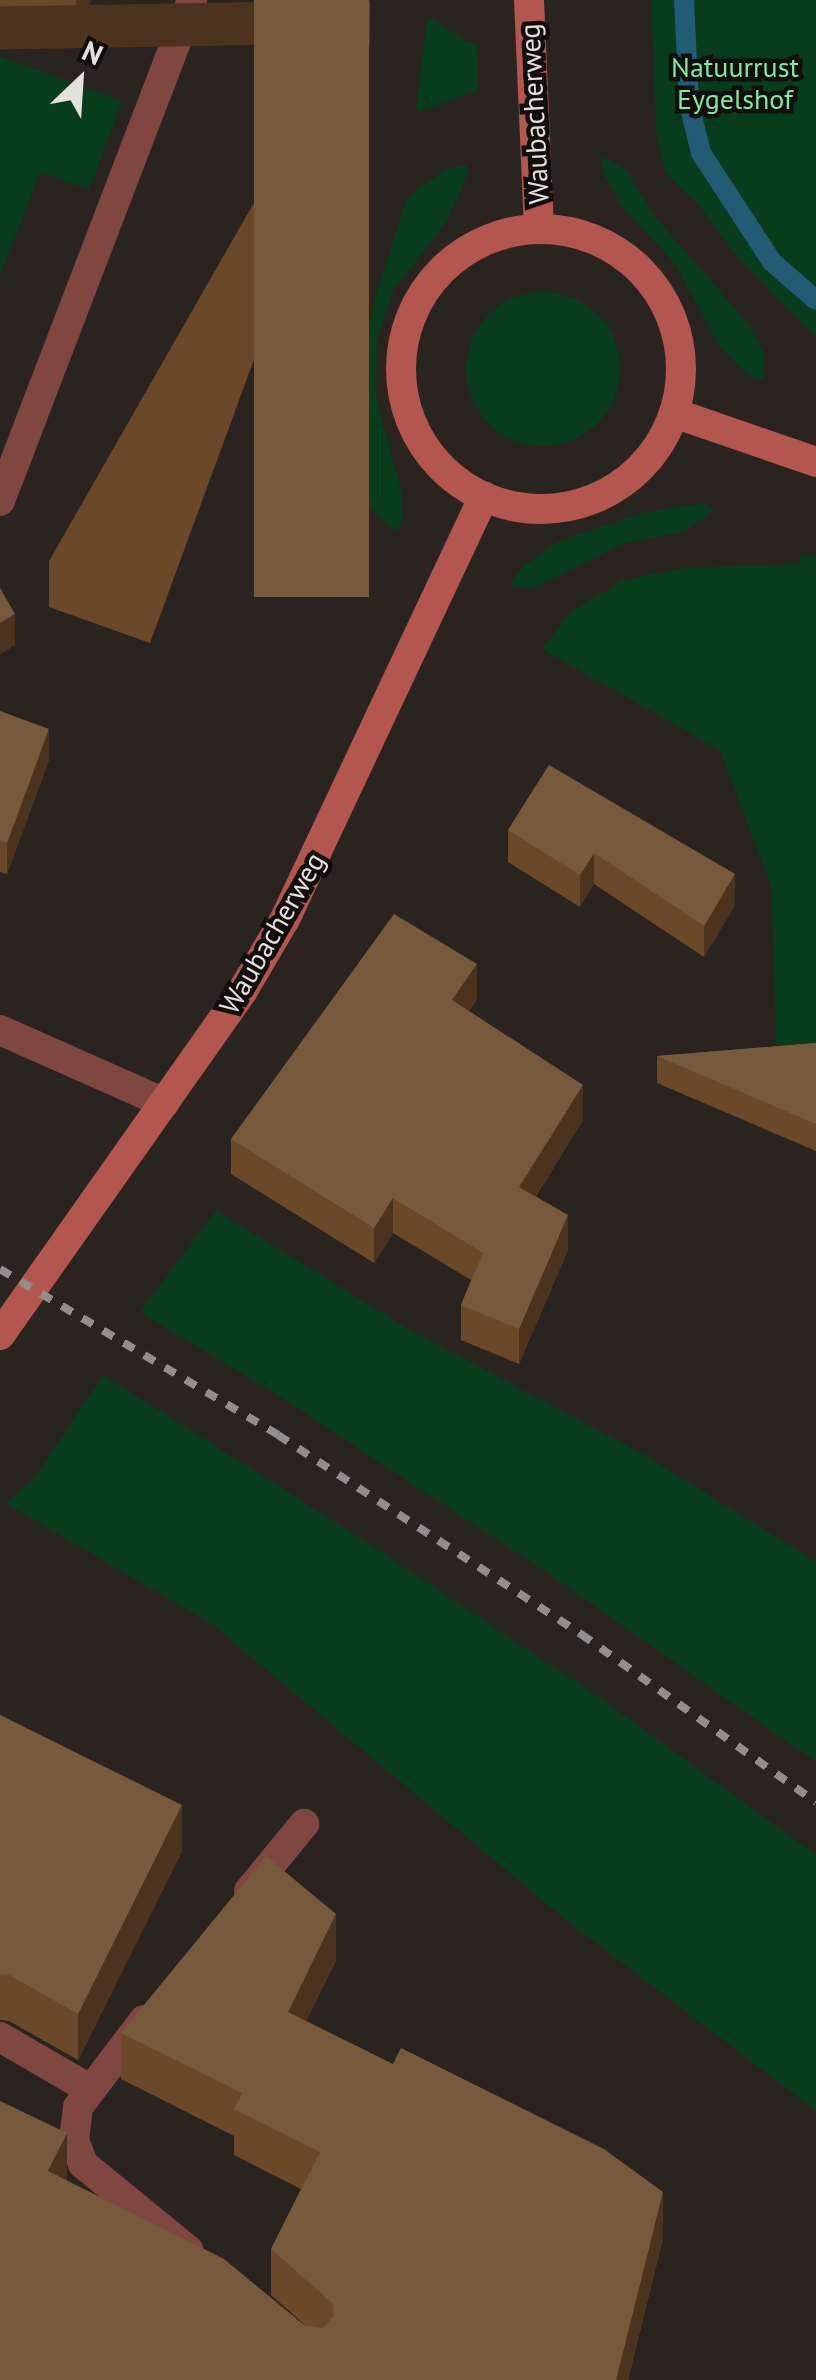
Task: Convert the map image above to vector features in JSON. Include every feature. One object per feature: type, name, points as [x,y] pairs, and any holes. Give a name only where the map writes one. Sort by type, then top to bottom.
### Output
[{"type":"street","points":[[0,500],[192,0]]},
{"type":"street","name":"Waubacherweg","points":[[529,0],[540,228]]},
{"type":"street","points":[[540,228],[577,234],[612,248],[642,272],[664,303],[678,338],[681,376],[674,414],[660,443],[639,470],[612,490],[548,509],[516,507],[484,497],[448,475],[421,442],[404,403],[400,361],[408,319],[429,282],[459,254],[498,235],[540,228]]},
{"type":"street","points":[[674,414],[816,462]]},
{"type":"street","name":"Waubacherweg","points":[[0,1335],[165,1104],[285,919],[484,497]]},
{"type":"street","points":[[0,1030],[165,1104]]},
{"type":"street","points":[[231,1914],[304,1824]]},
{"type":"street","points":[[158,2004],[78,2107],[74,2140],[83,2164],[214,2272]]},
{"type":"street","points":[[0,2037],[91,2090]]},
{"type":"green space","name":"Natuurrust Eygelshof","points":[[651,0],[816,0],[816,337],[739,259],[699,205],[665,172],[656,132]]},
{"type":"green space","points":[[432,18],[468,43],[477,43],[478,90],[419,112],[416,107],[427,22]]},
{"type":"green space","points":[[0,56],[122,101],[89,190],[40,172],[0,276]]},
{"type":"green space","points":[[605,157],[625,169],[654,215],[748,324],[764,352],[764,378],[758,380],[747,374],[718,344],[676,265],[622,206],[604,175],[601,162]]},
{"type":"green space","points":[[466,164],[469,172],[446,222],[394,289],[377,339],[375,392],[402,494],[403,516],[399,529],[393,530],[371,509],[365,492],[360,378],[374,301],[407,198],[443,171]]},
{"type":"green space","points":[[543,292],[572,298],[597,315],[614,340],[620,369],[614,398],[597,423],[572,440],[543,446],[514,440],[489,423],[472,398],[466,369],[472,340],[489,315],[514,298]]},
{"type":"green space","points":[[706,503],[713,511],[684,532],[625,543],[534,588],[512,588],[512,580],[524,566],[559,541],[646,512]]},
{"type":"green space","points":[[800,554],[816,557],[816,1064],[777,1065],[771,886],[720,750],[542,649],[571,612],[623,580],[686,568],[801,564]]},
{"type":"green space","points":[[216,1211],[412,1331],[646,1456],[816,1562],[816,1762],[551,1575],[273,1392],[140,1312]]},
{"type":"green space","points":[[103,1375],[360,1538],[603,1700],[816,1855],[816,2111],[566,1920],[213,1625],[6,1503],[34,1479]]},
{"type":"building","points":[[254,0],[369,0],[369,597],[254,597]]},
{"type":"building","points":[[0,588],[15,614],[0,623]]},
{"type":"building","points":[[0,711],[49,729],[7,843],[0,840]]},
{"type":"building","points":[[549,765],[735,874],[704,926],[594,853],[580,875],[508,830]]},
{"type":"building","points":[[394,914],[477,964],[452,1000],[583,1085],[519,1187],[568,1215],[519,1329],[461,1305],[483,1253],[393,1198],[374,1228],[231,1139]]},
{"type":"building","points":[[816,1043],[816,1124],[657,1056]]},
{"type":"building","points":[[0,1715],[182,1805],[78,2014],[9,1975],[0,1974]]},
{"type":"building","points":[[266,1856],[336,1914],[288,2012],[393,2064],[401,2048],[604,2149],[663,2192],[616,2380],[0,2380],[0,2101],[67,2133],[48,2171],[224,2259],[304,2325],[323,2328],[334,2315],[333,2304],[271,2249],[320,2152],[234,2109],[242,2093],[121,2033]]},
{"type":"waterway","points":[[684,0],[689,104],[701,153],[772,262],[816,300]]},
{"type":"railway","points":[[0,1269],[278,1435],[581,1634],[816,1802]]}]
